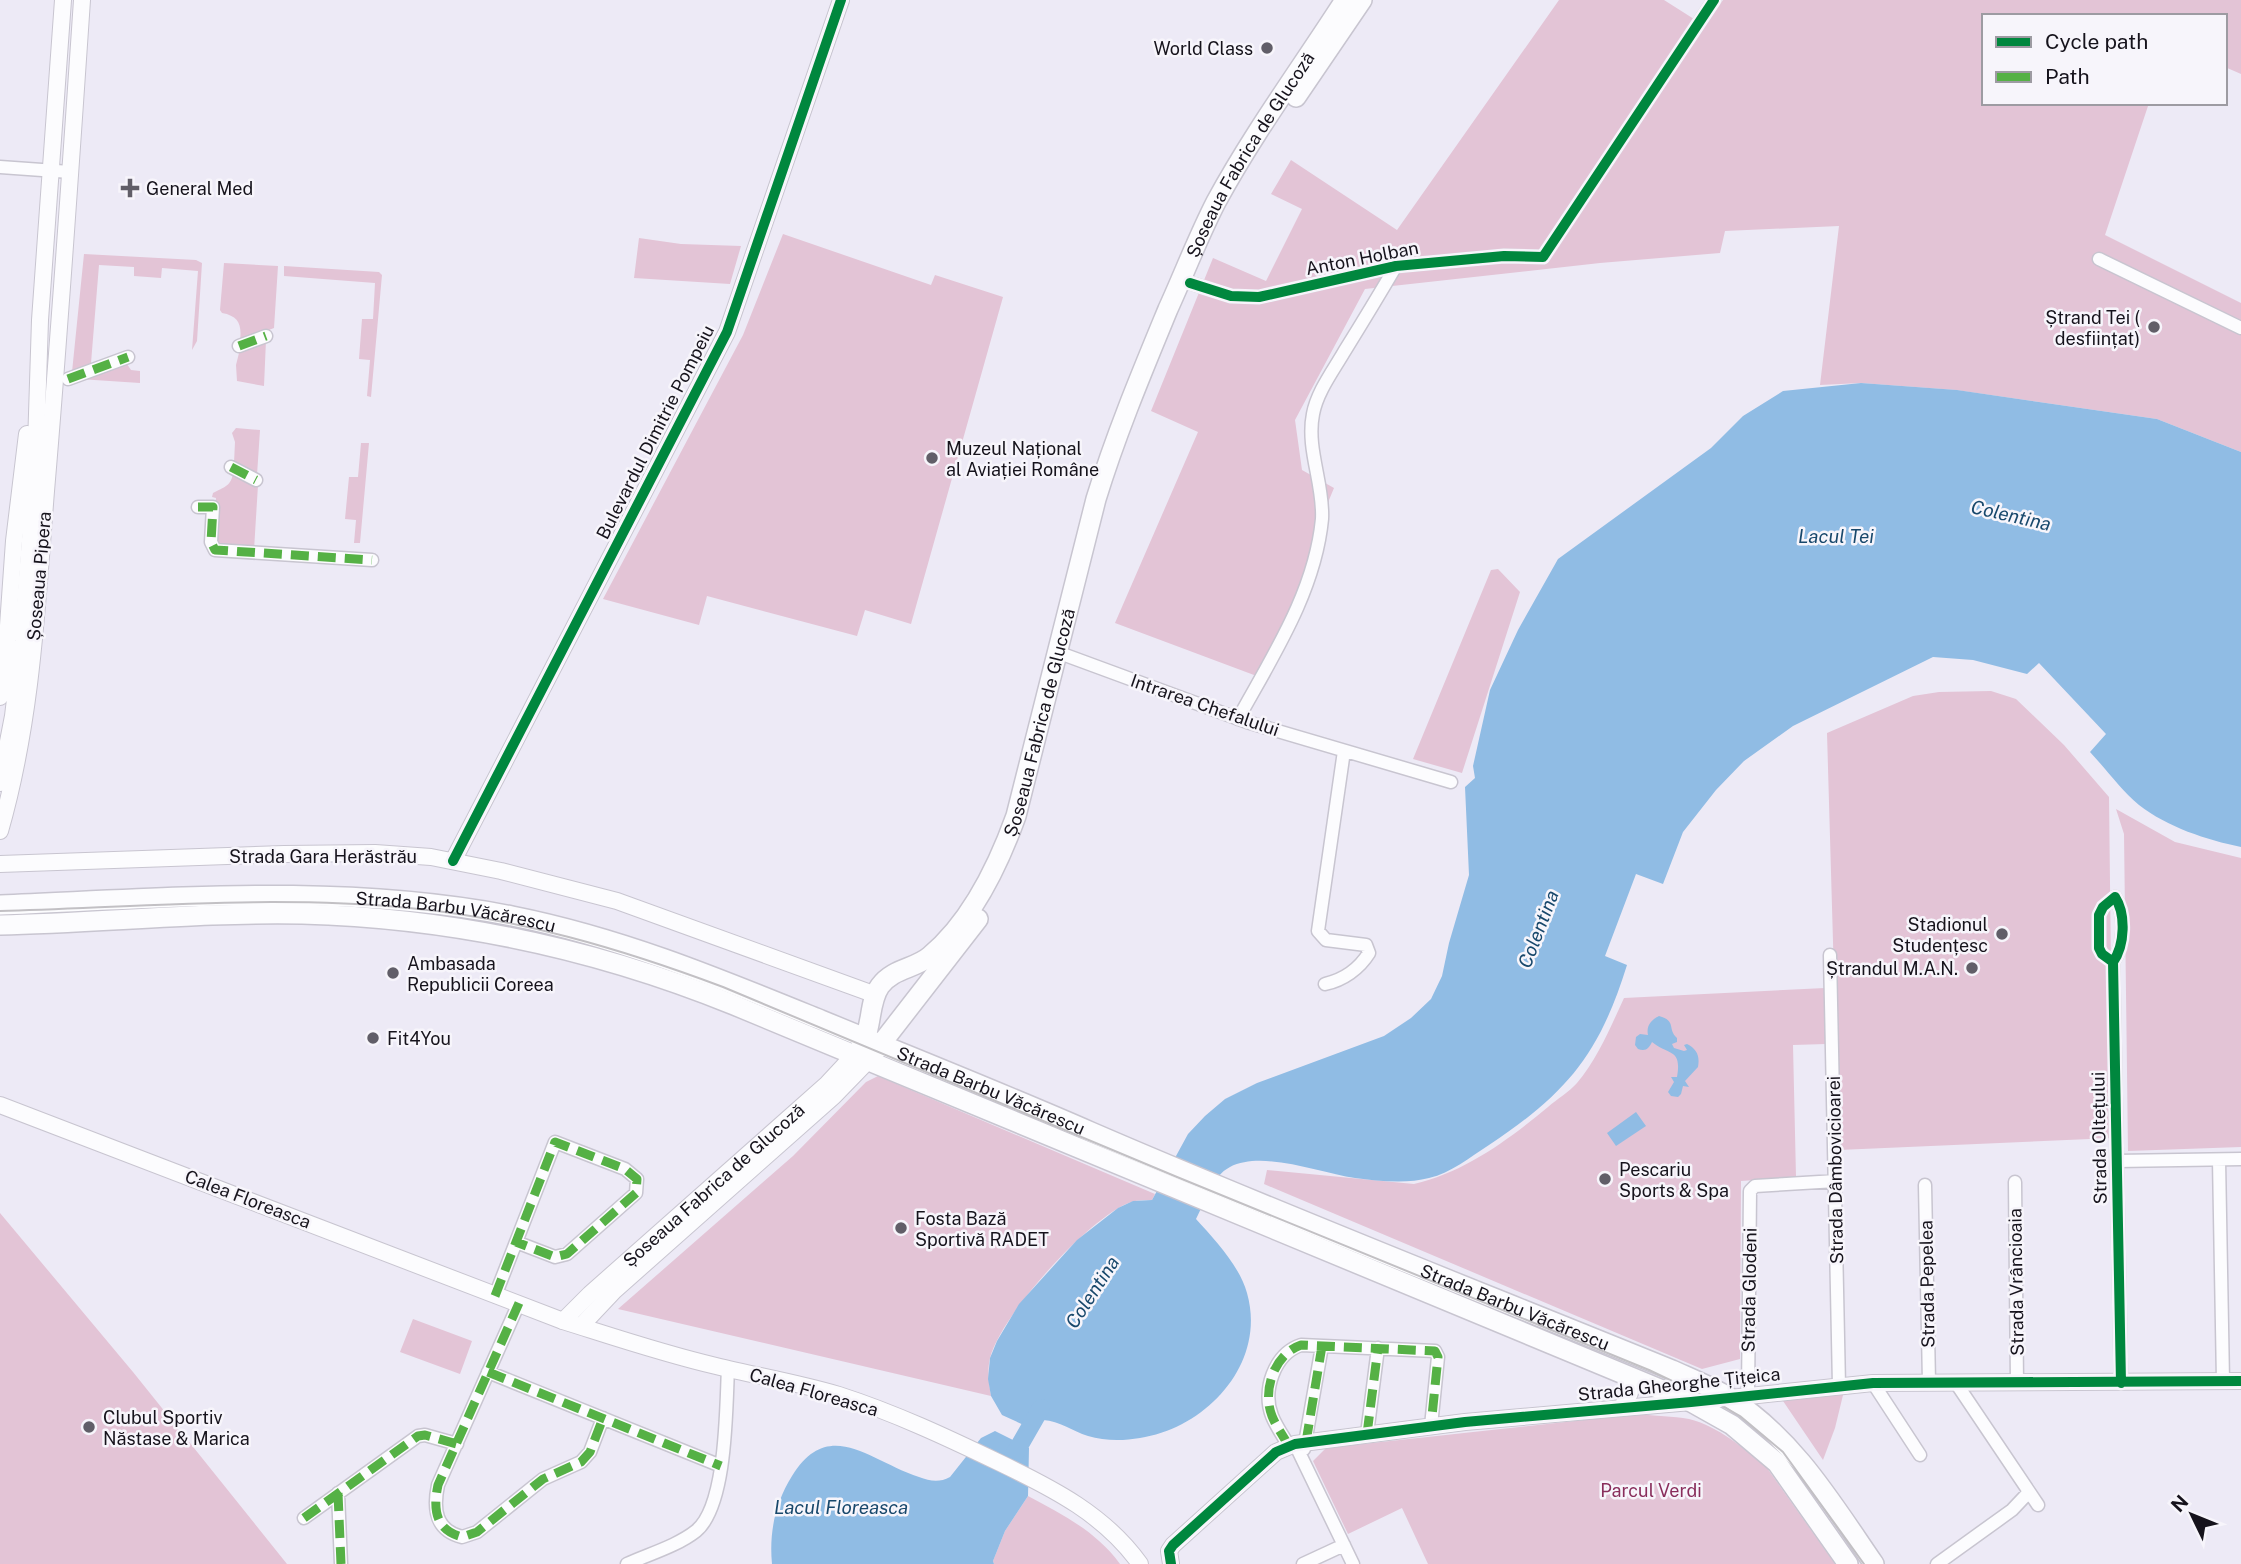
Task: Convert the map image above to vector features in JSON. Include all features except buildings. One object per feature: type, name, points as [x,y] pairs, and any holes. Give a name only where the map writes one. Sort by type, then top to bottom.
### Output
[{"type":"main road","name":"Șoseaua Pipera","points":[[35,476],[40,320],[63,0]]},
{"type":"main road","name":"Șoseaua Pipera","points":[[0,831],[16,774],[29,692],[60,319],[82,0]]},
{"type":"main road","name":"Bulevardul Dimitrie Pompeiu","points":[[453,861],[723,340],[841,0]]},
{"type":"main road","name":"Șoseaua Fabrica de Glucoză","points":[[581,1326],[612,1293],[834,1096],[874,1040],[908,1007],[967,935],[989,902],[1009,864],[1026,820],[1108,459],[1195,246],[1217,200],[1345,0]]},
{"type":"main road","name":"Șoseaua Fabrica de Glucoză","points":[[874,1040],[876,995],[885,980],[927,959],[957,928],[999,860],[1016,816],[1122,450],[1190,284],[1210,240],[1260,150],[1362,0]]},
{"type":"main road","name":"Șoseaua Pipera","points":[[51,171],[59,178],[56,228],[57,236],[65,243]]},
{"type":"main road","name":"Șoseaua Pipera","points":[[35,476],[60,319]]},
{"type":"main road","name":"Șoseaua Pipera","points":[[0,697],[14,541],[40,320]]},
{"type":"main road","points":[[0,783],[19,674],[35,476]]},
{"type":"main road","name":"Strada Gara Herăstrău","points":[[0,864],[318,853],[387,854],[453,861],[617,901],[876,995]]},
{"type":"main road","name":"Strada Barbu Văcărescu","points":[[0,905],[261,895],[370,898],[437,904],[513,917],[621,943],[710,974],[874,1040],[1128,1158]]},
{"type":"main road","name":"Strada Barbu Văcărescu","points":[[0,925],[300,914],[411,921],[469,929],[577,952],[651,973],[860,1059],[1128,1158],[1739,1397],[1760,1421],[1791,1448],[1874,1564]]},
{"type":"main road","points":[[907,967],[920,979],[919,988],[908,1007]]},
{"type":"main road","name":"Șoseaua Fabrica de Glucoză","points":[[564,1321],[590,1294],[827,1084],[860,1059]]},
{"type":"main road","name":"Calea Floreasca","points":[[0,1105],[495,1296],[621,1341],[837,1395],[887,1412],[1027,1476],[1092,1514],[1128,1546],[1140,1564]]},
{"type":"main road","name":"Strada Barbu Văcărescu","points":[[1226,1198],[1691,1402],[1731,1425],[1772,1458],[1848,1564]]},
{"type":"main road","points":[[612,1293],[606,1321],[621,1341]]},
{"type":"main road","points":[[1622,1407],[1630,1393],[1627,1374]]},
{"type":"main road","name":"Strada Gheorghe Țițeica","points":[[1170,1560],[1173,1545],[1276,1452],[1367,1434],[1873,1383],[2241,1381]]},
{"type":"street","name":"Anton Holban","points":[[1190,284],[1231,296],[1259,298],[1396,266],[1504,256],[1544,257],[1714,0]]},
{"type":"street","points":[[0,167],[70,172]]},
{"type":"street","points":[[2099,259],[2241,328]]},
{"type":"street","points":[[1238,719],[1296,611],[1313,563],[1322,519],[1313,414],[1325,384],[1396,266]]},
{"type":"street","points":[[239,346],[267,336]]},
{"type":"street","points":[[68,379],[128,358]]},
{"type":"street","points":[[231,467],[256,480]]},
{"type":"street","points":[[198,507],[213,507],[211,542],[215,550],[372,560]]},
{"type":"street","name":"Intrarea Chefalului","points":[[1063,654],[1238,719],[1451,782]]},
{"type":"street","points":[[1325,984],[1347,975],[1360,965],[1369,953],[1366,946],[1326,940],[1318,931],[1344,751]]},
{"type":"street","name":"Strada Oltețului","points":[[2113,962],[2102,954],[2099,948],[2099,915],[2115,897],[2122,917],[2122,944],[2113,962],[2121,1382]]},
{"type":"street","name":"Strada Dâmbovicioarei","points":[[1830,955],[1839,1386]]},
{"type":"street","points":[[495,1296],[503,1275],[555,1142],[625,1169],[637,1179],[636,1193],[567,1254],[555,1257],[516,1242]]},
{"type":"street","points":[[2117,1161],[2241,1159]]},
{"type":"street","points":[[2219,1160],[2224,1381]]},
{"type":"street","name":"Strada Glodeni","points":[[1739,1397],[1750,1194],[1755,1186],[1836,1181]]},
{"type":"street","name":"Strada Vrâncioaia","points":[[2015,1181],[2017,1383]]},
{"type":"street","name":"Strada Pepelea","points":[[1925,1185],[1929,1382]]},
{"type":"street","points":[[519,1303],[438,1485],[436,1514],[445,1530],[462,1537],[477,1532],[543,1479],[581,1462],[590,1452],[603,1418]]},
{"type":"street","points":[[1353,1564],[1298,1447],[1271,1411],[1268,1393],[1279,1362],[1294,1347],[1301,1345],[1431,1350],[1437,1354],[1430,1426]]},
{"type":"street","points":[[1298,1447],[1322,1346]]},
{"type":"street","points":[[1367,1434],[1378,1348]]},
{"type":"street","points":[[627,1564],[685,1538],[704,1524],[714,1505],[721,1466],[728,1368]]},
{"type":"street","points":[[488,1372],[721,1466]]},
{"type":"street","points":[[1873,1383],[1920,1455]]},
{"type":"street","points":[[1956,1383],[2038,1505]]},
{"type":"street","points":[[304,1517],[418,1436],[425,1435],[457,1444]]},
{"type":"street","points":[[1937,1564],[2012,1510],[2029,1492]]},
{"type":"street","points":[[338,1493],[341,1564]]},
{"type":"street","points":[[1303,1564],[1344,1545]]},
{"type":"green space","points":[[1559,0],[1664,0],[1705,26],[1723,0],[2241,0],[2241,74],[2227,68],[2227,14],[1982,14],[1982,105],[2148,105],[2105,235],[2241,303],[2241,452],[2157,419],[1956,390],[1861,383],[1820,385],[1839,226],[1725,231],[1720,253],[1600,263],[1365,289],[1295,420],[1302,470],[1334,488],[1329,500],[1318,558],[1262,678],[1115,623],[1198,432],[1151,411],[1213,258],[1266,281],[1302,209],[1271,194],[1291,160],[1397,230]]},
{"type":"green space","points":[[783,234],[931,285],[935,275],[1003,297],[911,624],[865,610],[857,636],[707,596],[699,625],[603,599],[743,335]]},
{"type":"green space","points":[[639,238],[681,244],[741,246],[730,284],[634,278]]},
{"type":"green space","points":[[84,254],[196,260],[202,263],[197,341],[192,350],[198,271],[162,268],[161,278],[134,276],[134,267],[99,265],[91,363],[72,372]]},
{"type":"green space","points":[[224,263],[278,266],[274,328],[240,341],[238,322],[220,310]]},
{"type":"green space","points":[[284,266],[379,272],[382,275],[371,397],[367,396],[370,360],[359,359],[362,319],[373,319],[375,283],[284,276]]},
{"type":"green space","points":[[266,340],[264,386],[237,381],[236,365],[240,349]]},
{"type":"green space","points":[[125,361],[131,370],[140,371],[140,383],[79,379]]},
{"type":"green space","points":[[236,428],[260,430],[257,475],[234,463],[235,442],[232,433]]},
{"type":"green space","points":[[361,443],[369,443],[360,543],[354,543],[356,520],[345,519],[349,477],[358,477]]},
{"type":"green space","points":[[233,472],[258,485],[254,550],[212,543],[216,498],[212,497],[213,493],[229,483]]},
{"type":"green space","points":[[1498,569],[1520,592],[1462,773],[1413,759],[1491,570]]},
{"type":"green space","name":"Ștrandul M.A.N.","points":[[1991,691],[2016,699],[2064,745],[2109,797],[2113,1138],[1839,1150],[1827,733],[1913,696],[1939,692]]},
{"type":"green space","points":[[2116,809],[2175,842],[2241,858],[2241,1147],[2128,1151],[2124,834]]},
{"type":"green space","name":"Pescariu Sports & Spa","points":[[1825,988],[1826,1044],[1793,1045],[1796,1177],[1741,1181],[1740,1359],[1702,1369],[1264,1184],[1267,1170],[1414,1184],[1451,1172],[1517,1131],[1577,1083],[1598,1053],[1624,998]]},
{"type":"green space","name":"Fosta Bază Sportivă RADET","points":[[878,1076],[1155,1194],[1152,1200],[1131,1202],[1113,1211],[1071,1247],[1028,1294],[997,1340],[990,1358],[988,1372],[991,1396],[618,1309],[793,1156],[866,1082]]},
{"type":"green space","name":"Clubul Sportiv Năstase & Marica","points":[[0,1213],[133,1372],[287,1564],[0,1564]]},
{"type":"green space","points":[[413,1319],[472,1341],[460,1374],[400,1352]]},
{"type":"green space","points":[[1844,1391],[1835,1428],[1823,1460],[1781,1398]]},
{"type":"green space","name":"Parcul Verdi","points":[[1639,1414],[1700,1422],[1740,1446],[1767,1468],[1835,1564],[1428,1564],[1402,1508],[1348,1534],[1313,1461],[1326,1448]]},
{"type":"green space","points":[[1028,1496],[1090,1533],[1120,1564],[994,1564],[1005,1531]]},
{"type":"water","name":"Lacul Tei","points":[[1861,383],[1957,390],[2157,419],[2241,452],[2241,847],[2215,841],[2175,826],[2150,813],[2132,799],[2090,752],[2106,734],[2039,663],[2027,674],[1973,660],[1933,657],[1793,726],[1744,761],[1716,790],[1683,832],[1663,884],[1636,874],[1605,956],[1627,965],[1605,1024],[1592,1048],[1560,1089],[1516,1126],[1453,1169],[1420,1180],[1364,1179],[1292,1164],[1259,1161],[1243,1162],[1230,1167],[1218,1177],[1196,1219],[1226,1253],[1238,1273],[1247,1293],[1251,1319],[1248,1344],[1240,1367],[1226,1388],[1209,1406],[1188,1421],[1165,1432],[1120,1440],[1094,1438],[1055,1422],[1043,1420],[1037,1431],[1002,1415],[991,1396],[988,1379],[990,1358],[997,1341],[1019,1304],[1077,1240],[1118,1208],[1133,1201],[1152,1200],[1188,1134],[1225,1099],[1257,1083],[1384,1036],[1411,1018],[1431,999],[1442,976],[1469,875],[1465,787],[1475,778],[1473,766],[1490,690],[1518,630],[1558,559],[1711,448],[1743,416],[1783,391]]},
{"type":"water","points":[[1659,1016],[1670,1023],[1677,1038],[1677,1042],[1672,1044],[1674,1048],[1684,1051],[1687,1050],[1684,1045],[1687,1044],[1698,1056],[1698,1067],[1685,1081],[1689,1087],[1683,1086],[1678,1097],[1671,1096],[1668,1092],[1674,1082],[1671,1077],[1677,1077],[1676,1057],[1652,1042],[1645,1050],[1638,1049],[1635,1045],[1636,1037],[1640,1034],[1648,1035],[1650,1024]]},
{"type":"water","points":[[1636,1112],[1646,1126],[1616,1146],[1607,1133]]},
{"type":"water","name":"Lacul Floreasca","points":[[995,1431],[1029,1448],[1028,1496],[1005,1531],[994,1564],[772,1564],[771,1541],[781,1497],[806,1458],[821,1449],[836,1446],[851,1448],[919,1477],[938,1481],[950,1477],[981,1438]]},
{"type":"waterway","name":"Colentina","points":[[1010,1462],[1041,1408]]},
{"type":"tram line","points":[[0,911],[256,902],[409,908],[529,927],[608,948],[685,973],[1649,1370],[1712,1400],[1740,1416],[1783,1452],[1864,1564]]},
{"type":"marked path","points":[[239,346],[266,336]]},
{"type":"marked path","points":[[68,379],[128,357]]},
{"type":"marked path","points":[[231,467],[256,480]]},
{"type":"marked path","points":[[198,507],[213,507],[211,542],[215,550],[372,560]]},
{"type":"marked path","points":[[495,1296],[555,1142],[625,1169],[637,1179],[636,1193],[567,1254],[555,1257],[516,1242]]},
{"type":"marked path","points":[[519,1303],[438,1485],[436,1510],[441,1524],[453,1534],[462,1537],[477,1532],[543,1479],[581,1462],[590,1452],[603,1418]]},
{"type":"marked path","points":[[1289,1446],[1272,1416],[1269,1406],[1270,1385],[1277,1365],[1284,1356],[1301,1345],[1435,1351],[1438,1357],[1431,1426]]},
{"type":"marked path","points":[[1306,1442],[1322,1346]]},
{"type":"marked path","points":[[1367,1434],[1378,1348]]},
{"type":"marked path","points":[[488,1372],[721,1466]]},
{"type":"marked path","points":[[304,1518],[418,1436],[425,1435],[457,1444]]},
{"type":"marked path","points":[[338,1493],[341,1564]]},
{"type":"cycle path","points":[[453,861],[727,332],[841,0]]},
{"type":"cycle path","points":[[1190,283],[1231,296],[1259,297],[1396,266],[1504,256],[1543,257],[1714,0]]},
{"type":"cycle path","points":[[2113,962],[2102,954],[2099,948],[2099,915],[2103,907],[2115,897],[2121,912],[2123,930],[2120,947],[2113,962],[2121,1383]]},
{"type":"cycle path","points":[[1171,1564],[1169,1551],[1173,1545],[1276,1452],[1295,1444],[1465,1422],[1873,1383],[2241,1381]]},
{"type":"place","name":"World Class","points":[[1267,48]]},
{"type":"place","name":"General Med","points":[[130,188]]},
{"type":"place","name":"Ștrand Tei ( desființat)","points":[[2154,327]]},
{"type":"place","name":"Muzeul Național al Aviației Române","points":[[932,458]]},
{"type":"place","name":"Stadionul Studențesc","points":[[2002,934]]},
{"type":"place","name":"Ștrandul M.A.N.","points":[[1972,968]]},
{"type":"place","name":"Ambasada Republicii Coreea","points":[[393,973]]},
{"type":"place","name":"Fit4You","points":[[373,1038]]},
{"type":"place","name":"Pescariu Sports & Spa","points":[[1605,1179]]},
{"type":"place","name":"Fosta Bază Sportivă RADET","points":[[901,1228]]},
{"type":"place","name":"Clubul Sportiv Năstase & Marica","points":[[89,1427]]}]
